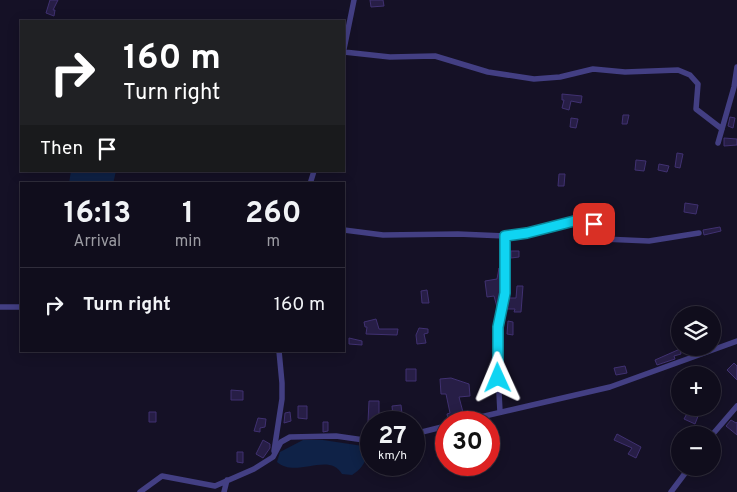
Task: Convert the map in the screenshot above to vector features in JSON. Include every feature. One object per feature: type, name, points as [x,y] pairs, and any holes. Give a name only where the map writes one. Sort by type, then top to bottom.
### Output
[{"type":"street","points":[[345,46],[354,0]]},
{"type":"street","points":[[345,51],[390,57],[435,56],[488,72],[534,78],[560,77],[593,69],[626,72],[678,70],[690,75],[698,84],[696,110],[722,129]]},
{"type":"street","points":[[718,144],[734,87],[737,67]]},
{"type":"street","points":[[345,230],[383,235],[458,234],[505,236],[527,233],[586,218],[594,224],[596,236],[603,239],[649,241],[699,233]]},
{"type":"street","points":[[500,411],[497,354],[498,327],[505,293],[505,236]]},
{"type":"street","points":[[0,307],[20,307]]},
{"type":"street","points":[[500,412],[610,387],[737,341]]},
{"type":"street","points":[[273,457],[282,398],[279,352]]},
{"type":"street","points":[[720,426],[737,406]]},
{"type":"street","points":[[140,492],[162,476],[215,486],[254,469],[273,457],[281,442],[290,437],[336,436],[360,439]]},
{"type":"street","points":[[671,492],[683,476]]},
{"type":"street","points":[[224,492],[227,480]]},
{"type":"water","points":[[71,172],[116,172],[113,182],[69,182]]},
{"type":"water","points":[[303,440],[323,440],[360,446],[360,468],[352,475],[342,474],[336,468],[329,465],[293,468],[277,462],[280,452]]},
{"type":"building","points":[[50,0],[58,0],[53,10],[55,10],[54,16],[46,13]]},
{"type":"building","points":[[370,0],[383,0],[384,6],[371,7]]},
{"type":"building","points":[[562,94],[582,96],[581,103],[571,101],[569,110],[562,108],[564,100],[562,100]]},
{"type":"building","points":[[623,115],[629,115],[627,124],[622,124]]},
{"type":"building","points":[[730,117],[735,118],[733,128],[728,126]]},
{"type":"building","points":[[571,118],[578,119],[576,128],[570,127]]},
{"type":"building","points":[[724,138],[737,139],[737,145],[724,146]]},
{"type":"building","points":[[677,153],[683,154],[680,168],[675,167]]},
{"type":"building","points":[[636,160],[646,161],[644,171],[635,170]]},
{"type":"building","points":[[659,164],[669,166],[667,172],[658,170]]},
{"type":"building","points":[[559,174],[565,174],[564,186],[558,186]]},
{"type":"building","points":[[685,203],[698,205],[696,214],[684,212]]},
{"type":"building","points":[[720,227],[721,231],[704,235],[703,230]]},
{"type":"building","points":[[511,251],[519,251],[519,257],[511,258]]},
{"type":"building","points":[[499,268],[500,293],[497,307],[494,296],[487,297],[485,281],[497,279]]},
{"type":"building","points":[[517,286],[523,286],[521,312],[514,312],[515,309],[506,309],[509,298],[516,298]]},
{"type":"building","points":[[427,290],[429,303],[422,303],[421,291]]},
{"type":"building","points":[[376,319],[379,329],[398,329],[397,335],[366,334],[367,327],[365,327],[364,322]]},
{"type":"building","points":[[508,321],[513,322],[513,335],[507,334]]},
{"type":"building","points":[[419,328],[428,329],[428,333],[424,334],[426,343],[417,344],[416,335]]},
{"type":"building","points":[[349,338],[362,341],[362,345],[349,344]]},
{"type":"building","points":[[671,353],[671,356],[674,356],[675,359],[657,365],[655,360]]},
{"type":"building","points":[[734,363],[737,366],[737,380],[727,370]]},
{"type":"building","points":[[625,366],[627,373],[616,375],[614,368]]},
{"type":"building","points":[[406,369],[416,369],[416,381],[406,381]]},
{"type":"building","points":[[451,378],[469,384],[470,396],[459,397],[463,411],[450,411],[446,394],[441,394],[440,379]]},
{"type":"building","points":[[231,390],[243,391],[243,400],[231,400]]},
{"type":"building","points":[[369,401],[379,401],[379,411],[369,411]]},
{"type":"building","points":[[401,405],[402,411],[392,411],[392,406]]},
{"type":"building","points":[[298,406],[307,406],[307,419],[298,418]]},
{"type":"building","points":[[149,412],[156,412],[156,422],[149,422]]},
{"type":"building","points":[[290,412],[291,421],[284,423],[285,413]]},
{"type":"building","points":[[686,416],[698,416],[695,424],[684,419]]},
{"type":"building","points":[[258,418],[266,419],[265,427],[260,428],[260,432],[254,431]]},
{"type":"building","points":[[731,420],[737,422],[737,435],[726,426]]},
{"type":"building","points":[[323,422],[328,422],[328,431],[323,432]]},
{"type":"building","points":[[617,434],[641,447],[636,458],[628,454],[632,448],[614,440]]},
{"type":"building","points":[[263,440],[270,444],[270,448],[263,458],[256,454]]},
{"type":"building","points":[[237,452],[243,452],[243,463],[237,462]]},
{"type":"route","points":[[498,378],[498,327],[505,293],[506,274],[505,236],[527,233],[586,218],[594,224]]}]
